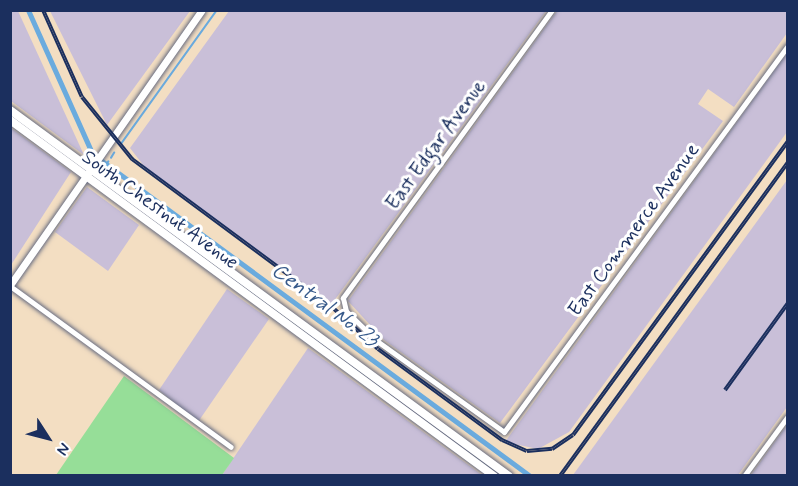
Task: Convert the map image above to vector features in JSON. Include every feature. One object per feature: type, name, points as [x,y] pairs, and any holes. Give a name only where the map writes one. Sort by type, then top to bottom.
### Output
[{"type":"main road","name":"South Chestnut Avenue","points":[[10,110],[495,476]]},
{"type":"main road","name":"South Chestnut Avenue","points":[[10,120],[90,169]]},
{"type":"main road","name":"South Chestnut Avenue","points":[[314,338],[443,427],[509,476]]},
{"type":"street","points":[[202,10],[10,286],[231,447]]},
{"type":"street","name":"East Edgar Avenue","points":[[504,432],[377,341],[346,311],[344,298],[552,10]]},
{"type":"street","name":"East Commerce Avenue","points":[[504,432],[788,45]]},
{"type":"street","points":[[744,476],[788,416]]},
{"type":"shaded area","points":[[11,10],[18,11],[84,155],[11,101]]},
{"type":"shaded area","points":[[50,11],[190,11],[107,125]]},
{"type":"shaded area","points":[[229,11],[546,11],[331,305],[147,170],[130,148]]},
{"type":"shaded area","points":[[557,11],[787,11],[787,33],[734,107],[708,89],[698,104],[723,121],[500,423],[384,340],[348,301]]},
{"type":"shaded area","points":[[787,53],[787,132],[569,432],[538,449],[505,442]]},
{"type":"shaded area","points":[[11,128],[71,172],[11,265]]},
{"type":"shaded area","points":[[787,180],[787,407],[738,475],[573,475]]},
{"type":"shaded area","points":[[87,187],[139,225],[108,271],[55,232]]},
{"type":"shaded area","points":[[227,289],[269,319],[198,422],[159,390]]},
{"type":"shaded area","points":[[308,348],[382,402],[482,475],[222,475]]},
{"type":"shaded area","points":[[787,425],[787,475],[751,475]]},
{"type":"green space","points":[[124,376],[234,458],[222,475],[56,475]]},
{"type":"waterway","name":"Central No. 23","points":[[28,10],[93,155]]},
{"type":"waterway","points":[[121,144],[217,10]]},
{"type":"waterway","points":[[111,158],[114,153]]},
{"type":"waterway","name":"Central No. 23","points":[[102,161],[530,476]]},
{"type":"railway","points":[[43,10],[82,97],[132,159],[332,307],[378,349],[502,440],[527,451],[552,449],[573,435],[788,141]]},
{"type":"railway","points":[[560,476],[788,162]]},
{"type":"railway","points":[[725,390],[788,303]]}]
